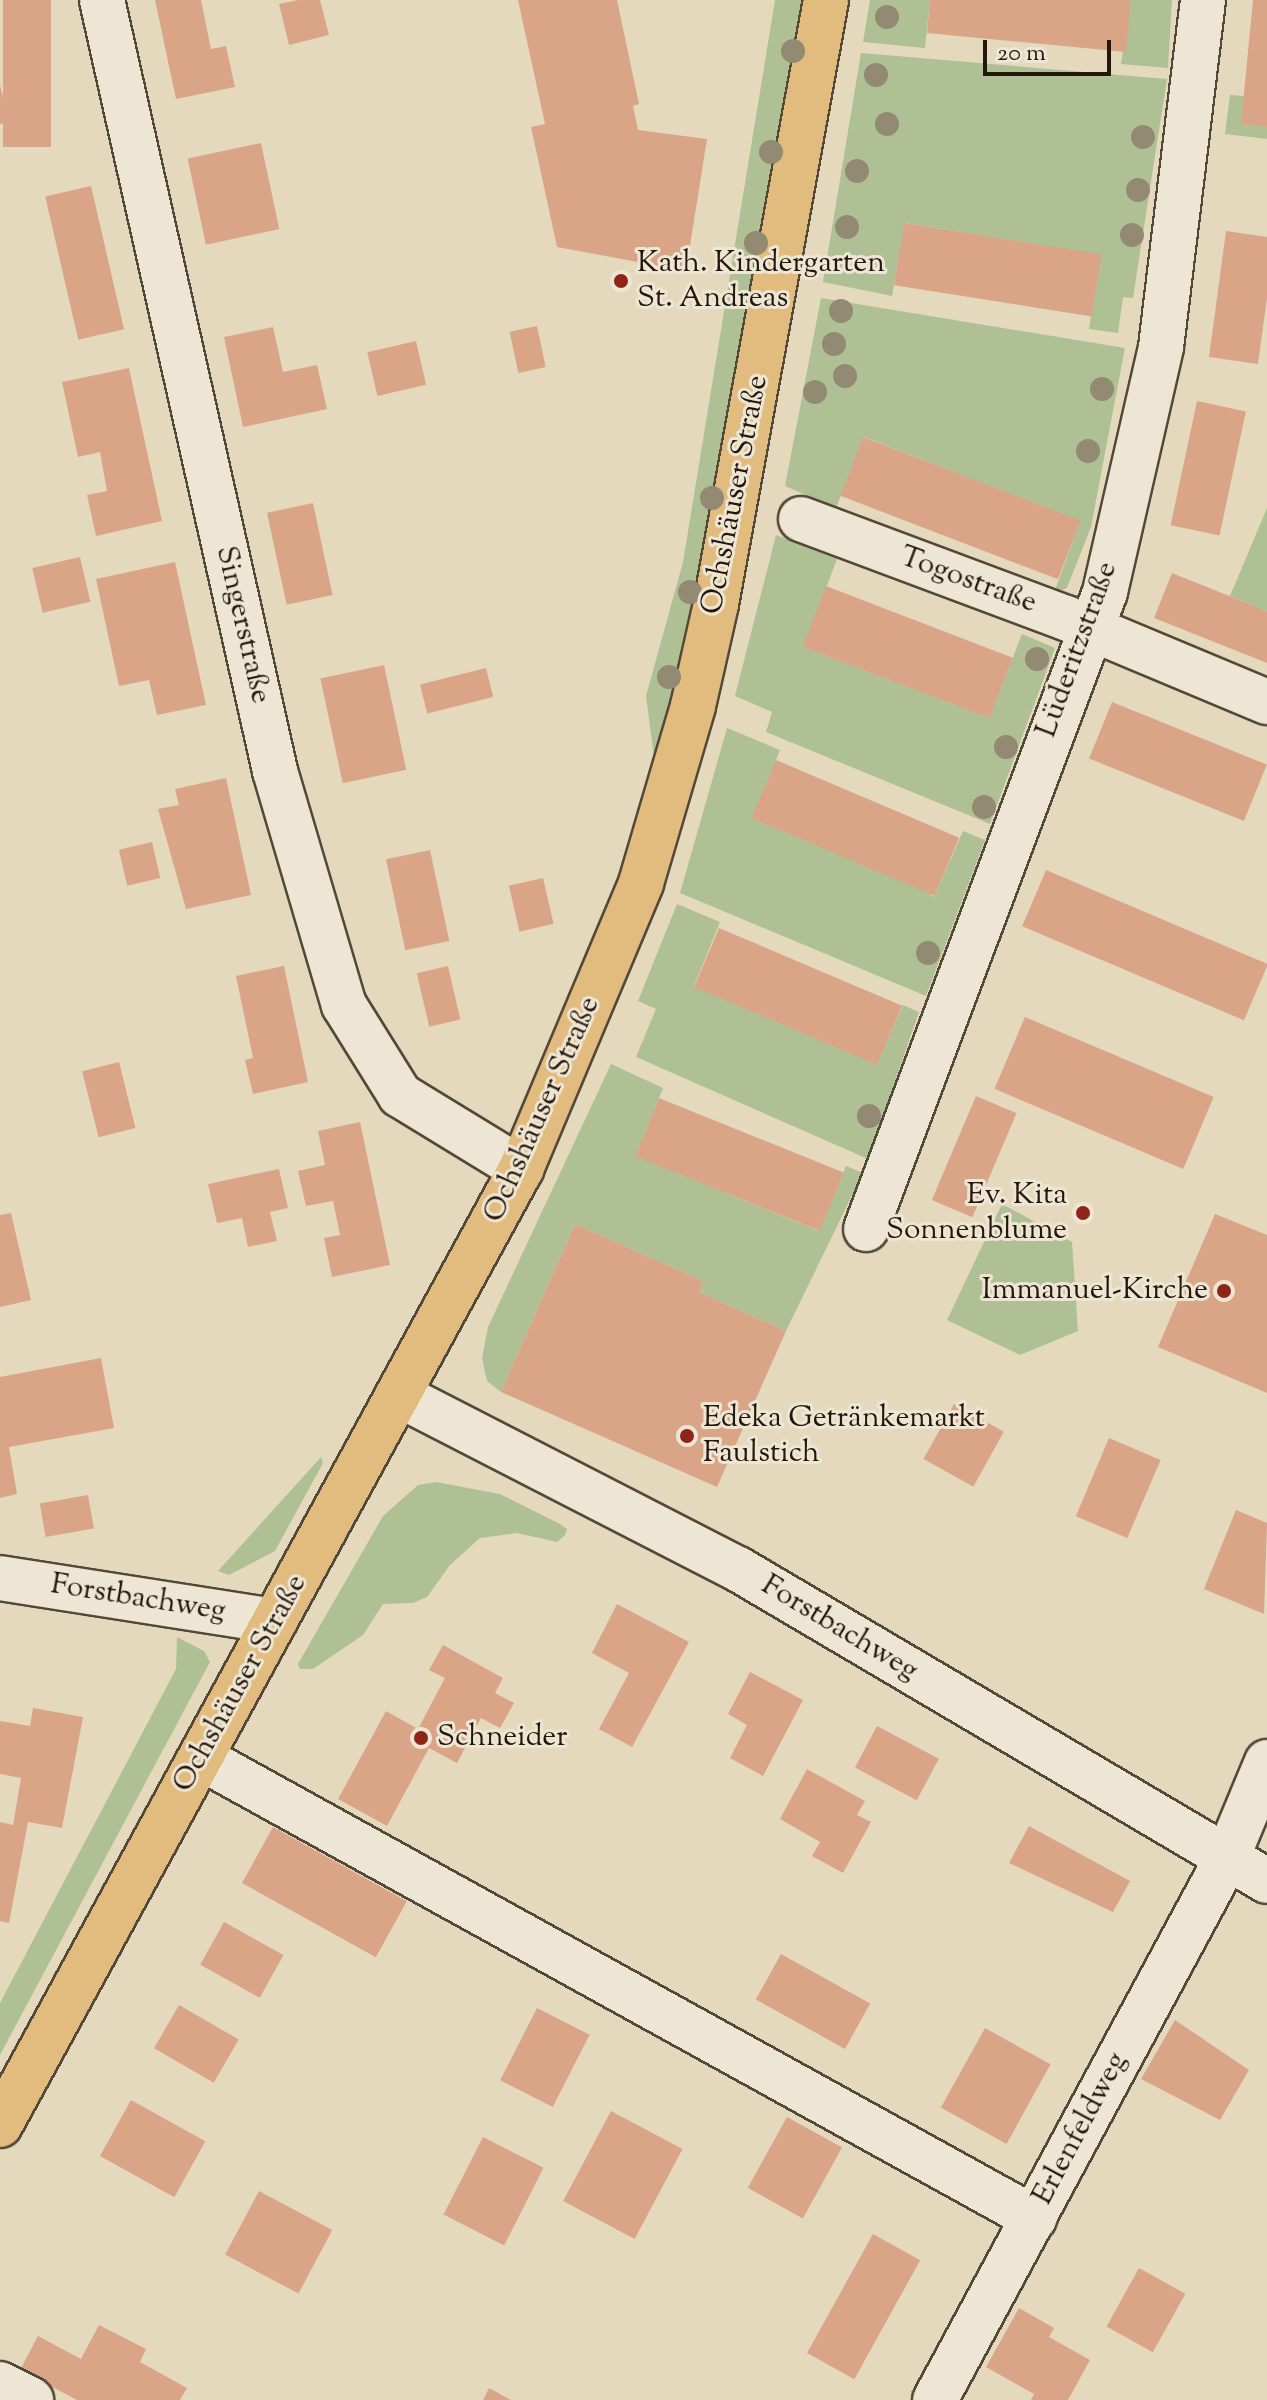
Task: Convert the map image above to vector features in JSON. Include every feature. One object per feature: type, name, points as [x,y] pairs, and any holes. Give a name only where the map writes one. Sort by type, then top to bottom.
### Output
[{"type":"main road","name":"Ochshäuser Straße","points":[[0,2125],[401,1396],[521,1169],[641,883],[693,706],[748,440],[826,0]]},
{"type":"street","name":"Singerstraße","points":[[102,0],[275,771],[344,1005],[400,1095],[521,1169]]},
{"type":"street","name":"Lüderitzstraße","points":[[866,1229],[1105,592],[1161,347],[1203,0]]},
{"type":"street","name":"Togostraße","points":[[801,519],[1090,628],[1267,702]]},
{"type":"street","name":"Forstbachweg","points":[[401,1396],[738,1569],[1267,1881]]},
{"type":"street","name":"Forstbachweg","points":[[0,1578],[275,1621]]},
{"type":"street","points":[[201,1758],[1034,2218]]},
{"type":"street","name":"Erlenfeldweg","points":[[935,2400],[1227,1858],[1267,1762]]},
{"type":"street","points":[[0,2384],[31,2400]]},
{"type":"green space","points":[[775,0],[807,0],[702,574],[655,765],[646,696],[683,562]]},
{"type":"green space","points":[[870,0],[930,0],[925,48],[863,42]]},
{"type":"green space","points":[[1131,0],[1172,0],[1168,68],[1121,64]]},
{"type":"green space","points":[[861,53],[1167,79],[1133,298],[1123,297],[1118,333],[1089,329],[1100,255],[905,223],[892,296],[823,282]]},
{"type":"green space","points":[[1230,95],[1244,96],[1242,124],[1267,127],[1267,139],[1225,134]]},
{"type":"green space","points":[[821,298],[1125,348],[1091,527],[1067,588],[1054,593],[1080,521],[864,437],[836,508],[785,486]]},
{"type":"green space","points":[[1267,508],[1267,611],[1230,596]]},
{"type":"green space","points":[[776,535],[837,559],[804,647],[989,718],[1022,634],[1055,648],[990,824],[766,732],[772,712],[735,696]]},
{"type":"green space","points":[[727,728],[780,750],[776,760],[934,897],[963,831],[985,840],[926,996],[680,893]]},
{"type":"green space","points":[[677,904],[720,922],[694,986],[877,1064],[903,1005],[919,1012],[868,1159],[636,1057],[656,1009],[638,1001]]},
{"type":"green space","points":[[611,1064],[663,1088],[636,1156],[819,1231],[846,1166],[863,1173],[786,1331],[699,1292],[703,1281],[575,1224],[501,1392],[487,1381],[482,1358],[488,1327]]},
{"type":"green space","points":[[1002,1204],[1072,1242],[1078,1331],[1020,1355],[947,1320]]},
{"type":"green space","points":[[321,1457],[323,1463],[275,1551],[229,1575],[218,1571]]},
{"type":"green space","points":[[436,1482],[500,1494],[560,1524],[567,1529],[565,1535],[557,1542],[517,1533],[480,1538],[450,1565],[427,1597],[413,1603],[383,1604],[363,1635],[313,1669],[300,1669],[298,1664],[383,1516],[418,1485]]},
{"type":"green space","points":[[177,1637],[204,1651],[210,1662],[0,2055],[0,2003],[176,1669]]},
{"type":"building","points":[[3,0],[51,0],[51,147],[3,147]]},
{"type":"building","points":[[155,0],[201,0],[211,49],[226,46],[235,87],[176,99]]},
{"type":"building","points":[[320,0],[329,35],[289,45],[279,4]]},
{"type":"building","points":[[518,0],[617,0],[639,104],[633,106],[638,130],[707,139],[686,271],[557,247],[531,127],[545,124]]},
{"type":"building","points":[[930,0],[1131,0],[1126,52],[927,33]]},
{"type":"building","points":[[1253,0],[1267,0],[1267,127],[1241,124]]},
{"type":"building","points":[[0,85],[9,122],[0,124]]},
{"type":"building","points":[[261,143],[279,229],[206,245],[188,159]]},
{"type":"building","points":[[91,186],[124,329],[78,340],[45,197]]},
{"type":"building","points":[[904,223],[1102,254],[1092,317],[894,285]]},
{"type":"building","points":[[1226,231],[1267,237],[1267,298],[1258,364],[1209,357]]},
{"type":"building","points":[[537,326],[546,367],[518,373],[510,332]]},
{"type":"building","points":[[273,327],[283,372],[317,365],[327,409],[243,427],[224,337]]},
{"type":"building","points":[[416,341],[426,385],[377,396],[367,352]]},
{"type":"building","points":[[129,368],[162,521],[96,536],[87,495],[107,491],[100,452],[78,457],[62,382]]},
{"type":"building","points":[[1197,401],[1246,411],[1220,536],[1171,525]]},
{"type":"building","points":[[863,437],[1081,520],[1058,579],[840,496]]},
{"type":"building","points":[[313,503],[333,595],[287,605],[267,513]]},
{"type":"building","points":[[80,557],[90,602],[43,613],[32,568]]},
{"type":"building","points":[[175,562],[206,705],[157,715],[149,680],[119,686],[96,579]]},
{"type":"building","points":[[1172,573],[1267,611],[1267,663],[1154,618]]},
{"type":"building","points":[[826,586],[1013,658],[989,718],[803,647]]},
{"type":"building","points":[[384,665],[406,770],[343,783],[320,679]]},
{"type":"building","points":[[486,668],[493,697],[427,714],[420,684]]},
{"type":"building","points":[[1112,702],[1267,765],[1244,821],[1089,759]]},
{"type":"building","points":[[776,760],[959,838],[935,896],[751,818]]},
{"type":"building","points":[[226,778],[251,895],[186,909],[158,809],[179,805],[175,789]]},
{"type":"building","points":[[152,842],[160,878],[127,886],[119,850]]},
{"type":"building","points":[[430,850],[449,941],[405,950],[386,859]]},
{"type":"building","points":[[1046,870],[1267,964],[1244,1020],[1022,926]]},
{"type":"building","points":[[543,878],[554,924],[519,932],[509,886]]},
{"type":"building","points":[[719,928],[902,1006],[877,1065],[694,987]]},
{"type":"building","points":[[284,966],[308,1082],[253,1094],[245,1060],[253,1058],[236,976]]},
{"type":"building","points":[[448,966],[460,1020],[429,1027],[417,973]]},
{"type":"building","points":[[1025,1017],[1214,1097],[1183,1169],[995,1089]]},
{"type":"building","points":[[119,1062],[135,1128],[99,1137],[82,1071]]},
{"type":"building","points":[[976,1096],[1017,1113],[972,1217],[932,1200]]},
{"type":"building","points":[[659,1098],[844,1173],[820,1231],[635,1156]]},
{"type":"building","points":[[360,1122],[390,1265],[332,1277],[324,1238],[340,1235],[333,1201],[306,1206],[298,1171],[325,1165],[318,1131]]},
{"type":"building","points":[[279,1169],[288,1208],[270,1212],[277,1241],[248,1247],[242,1218],[217,1223],[208,1184]]},
{"type":"building","points":[[11,1213],[31,1300],[0,1307],[0,1215]]},
{"type":"building","name":"Immanuel-Kirche","points":[[1215,1214],[1267,1235],[1267,1393],[1158,1347]]},
{"type":"building","name":"Edeka Getränkemarkt Faulstich","points":[[575,1224],[703,1281],[699,1292],[786,1331],[717,1487],[501,1392]]},
{"type":"building","points":[[101,1358],[114,1428],[9,1447],[17,1494],[0,1498],[0,1377]]},
{"type":"building","points":[[954,1404],[1004,1432],[973,1487],[923,1459]]},
{"type":"building","points":[[1109,1438],[1161,1460],[1127,1538],[1076,1516]]},
{"type":"building","points":[[88,1495],[94,1528],[46,1537],[40,1504]]},
{"type":"building","points":[[1236,1510],[1267,1523],[1264,1614],[1204,1589]]},
{"type":"building","points":[[617,1604],[689,1642],[632,1747],[599,1729],[629,1673],[592,1653]]},
{"type":"building","name":"Schneider","points":[[443,1645],[503,1678],[495,1693],[514,1703],[500,1728],[481,1718],[457,1763],[429,1748],[387,1826],[338,1799],[386,1711],[418,1729],[445,1678],[429,1670]]},
{"type":"building","points":[[750,1672],[803,1700],[763,1776],[730,1758],[747,1725],[728,1714]]},
{"type":"building","points":[[33,1708],[83,1717],[62,1828],[28,1822],[9,1923],[0,1921],[0,1822],[13,1825],[21,1778],[0,1774],[0,1721],[30,1726]]},
{"type":"building","points":[[877,1726],[939,1759],[917,1800],[855,1767]]},
{"type":"building","points":[[807,1769],[865,1801],[857,1815],[871,1822],[843,1873],[812,1856],[820,1842],[780,1819]]},
{"type":"building","points":[[1029,1826],[1130,1881],[1113,1912],[1009,1863]]},
{"type":"building","points":[[273,1827],[407,1901],[376,1957],[242,1883]]},
{"type":"building","points":[[224,1922],[283,1955],[260,1998],[200,1965]]},
{"type":"building","points":[[781,1954],[870,2003],[845,2049],[756,1999]]},
{"type":"building","points":[[179,2005],[239,2040],[214,2083],[154,2048]]},
{"type":"building","points":[[537,2008],[590,2035],[553,2107],[500,2080]]},
{"type":"building","points":[[1175,2020],[1249,2070],[1220,2120],[1141,2079]]},
{"type":"building","points":[[985,2028],[1051,2064],[1006,2144],[941,2108]]},
{"type":"building","points":[[131,2100],[205,2141],[174,2197],[100,2156]]},
{"type":"building","points":[[611,2111],[683,2149],[635,2239],[563,2201]]},
{"type":"building","points":[[787,2117],[842,2148],[803,2218],[748,2188]]},
{"type":"building","points":[[483,2137],[544,2168],[504,2245],[444,2215]]},
{"type":"building","points":[[259,2191],[332,2230],[298,2294],[225,2255]]},
{"type":"building","points":[[873,2234],[920,2260],[854,2379],[807,2353]]},
{"type":"building","points":[[1139,2268],[1185,2294],[1153,2352],[1107,2327]]},
{"type":"building","points":[[1019,2308],[1054,2328],[1049,2337],[1090,2360],[1068,2400],[1031,2400],[1034,2394],[986,2367]]},
{"type":"building","points":[[99,2325],[146,2349],[140,2362],[187,2388],[180,2400],[77,2400],[20,2370],[38,2336],[81,2359]]},
{"type":"building","points":[[489,2388],[511,2400],[483,2400]]},
{"type":"place","name":"Kath. Kindergarten St. Andreas","points":[[621,281]]},
{"type":"place","name":"Ev. Kita Sonnenblume","points":[[1083,1213]]},
{"type":"place","name":"Immanuel-Kirche","points":[[1224,1291]]},
{"type":"place","name":"Edeka Getränkemarkt Faulstich","points":[[687,1436]]},
{"type":"place","name":"Schneider","points":[[421,1738]]}]
